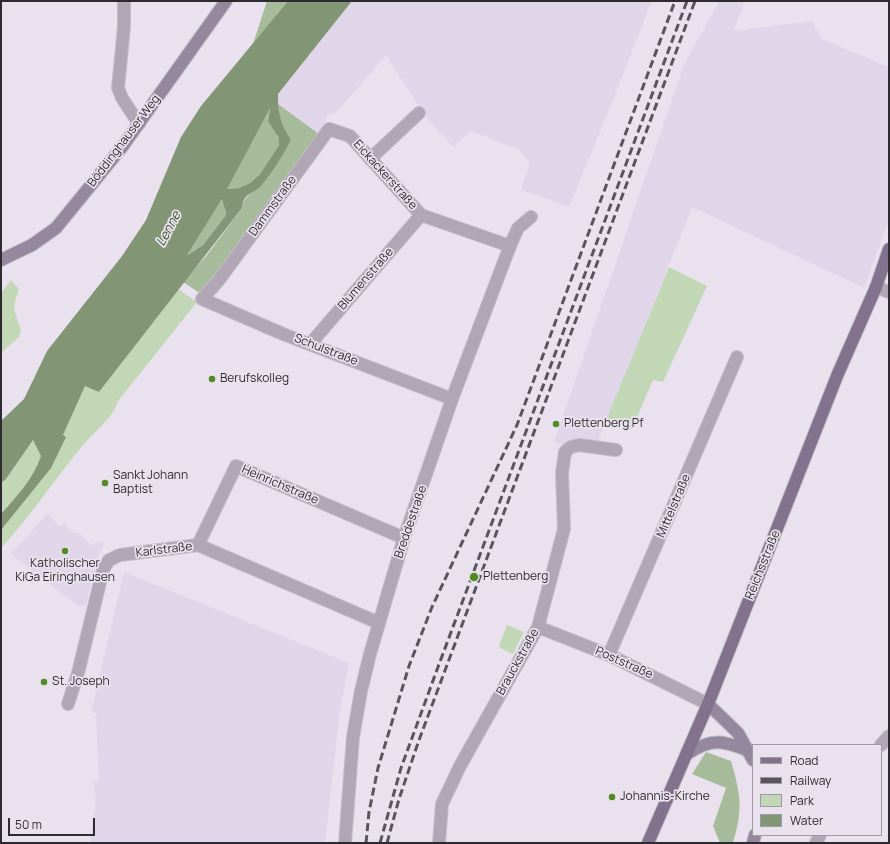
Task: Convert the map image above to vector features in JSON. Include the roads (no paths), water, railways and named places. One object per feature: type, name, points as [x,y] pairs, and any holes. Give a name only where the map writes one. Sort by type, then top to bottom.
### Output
[{"type":"main road","name":"Reichsstraße","points":[[648,843],[708,704],[838,376],[876,287],[889,249]]},
{"type":"street","points":[[124,1],[124,27],[118,88],[122,98],[139,124]]},
{"type":"street","name":"Böddinghauser Weg","points":[[1,260],[32,245],[56,228],[139,124],[226,1]]},
{"type":"street","points":[[370,159],[418,113]]},
{"type":"street","name":"Dammstraße","points":[[202,299],[219,280],[329,129],[350,136]]},
{"type":"street","name":"Eickackerstraße","points":[[350,136],[421,215],[510,246]]},
{"type":"street","name":"Blumenstraße","points":[[311,343],[421,215]]},
{"type":"street","name":"Breddestraße","points":[[345,843],[356,717],[361,691],[404,538],[452,399],[510,246],[518,228],[531,217]]},
{"type":"street","points":[[876,287],[889,292]]},
{"type":"street","name":"Schulstraße","points":[[202,299],[283,334],[311,343],[452,399]]},
{"type":"street","name":"Mittelstraße","points":[[610,655],[737,357]]},
{"type":"street","name":"Brauckstraße","points":[[439,843],[442,804],[460,766],[538,627],[564,529],[562,473],[565,452],[571,447],[579,445],[616,450]]},
{"type":"street","name":"Heinrichstraße","points":[[198,545],[236,466],[404,538]]},
{"type":"street","name":"Karlstraße","points":[[68,704],[78,673],[103,570],[109,560],[120,555],[198,545],[379,623]]},
{"type":"street","name":"Poststraße","points":[[538,627],[610,655],[708,704]]},
{"type":"street","points":[[708,704],[738,733],[751,755]]},
{"type":"street","points":[[882,744],[889,736]]},
{"type":"street","points":[[687,754],[699,746],[711,742],[722,742],[751,755]]},
{"type":"water","name":"Lenne","points":[[288,1],[352,1],[278,94],[280,118],[291,139],[278,163],[261,186],[247,196],[242,208],[99,392],[85,386],[63,435],[66,437],[51,468],[1,530],[1,514],[29,480],[41,456],[33,440],[6,479],[1,483],[1,421],[24,399],[47,351],[122,256],[146,220],[181,137],[201,106]],"holes":[[[270,108],[268,122],[279,138],[279,145],[260,174],[250,183],[239,188],[227,189]],[[222,199],[226,215],[203,245],[187,255]]]},
{"type":"railway","points":[[366,843],[369,812],[378,768],[409,666],[432,607],[517,425],[675,1]]},
{"type":"railway","points":[[380,843],[401,768],[687,1]]},
{"type":"railway","points":[[387,843],[399,799],[419,740],[695,1]]},
{"type":"place","name":"Berufskolleg","points":[[212,379]]},
{"type":"place","name":"Plettenberg Pf","points":[[556,424]]},
{"type":"place","name":"Sankt Johann Baptist","points":[[105,483]]},
{"type":"place","name":"Katholischer KiGa Eiringhausen","points":[[65,551]]},
{"type":"place","name":"Plettenberg","points":[[474,577]]},
{"type":"place","name":"St. Joseph","points":[[44,682]]},
{"type":"place","name":"Johannis-Kirche","points":[[612,797]]}]
